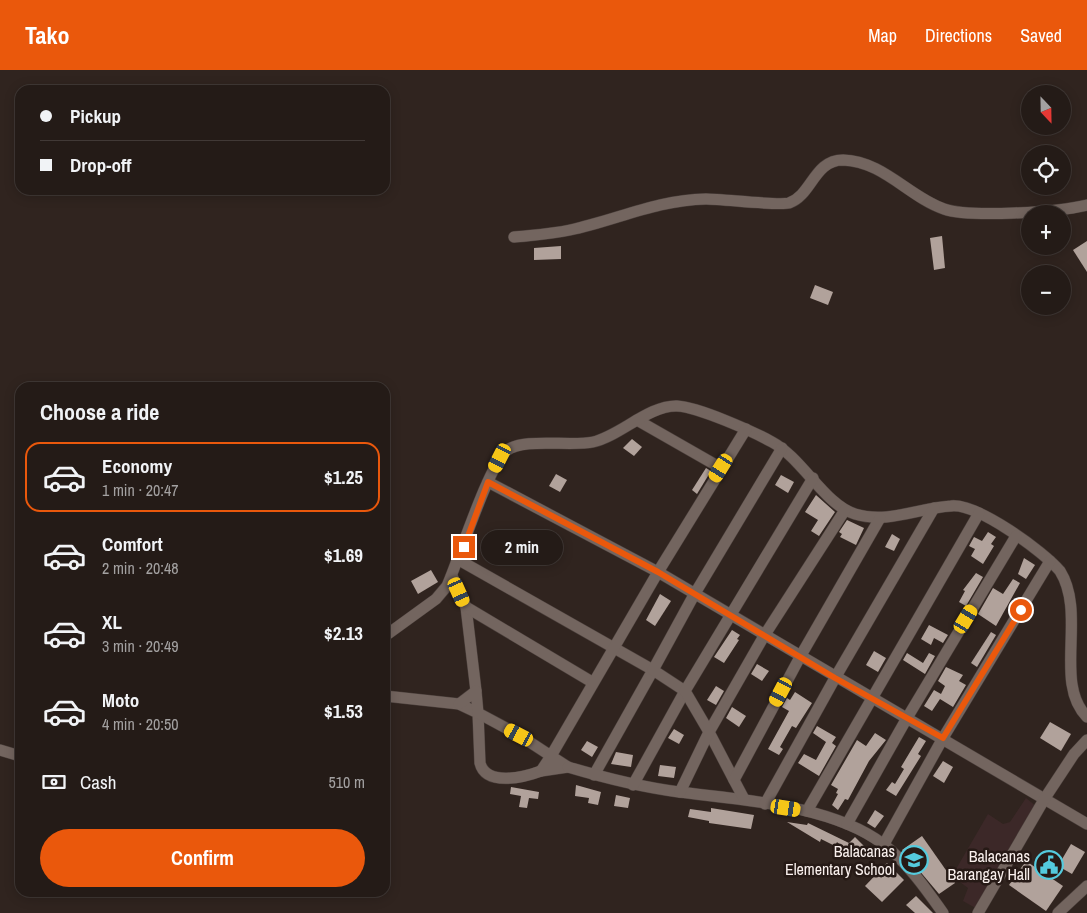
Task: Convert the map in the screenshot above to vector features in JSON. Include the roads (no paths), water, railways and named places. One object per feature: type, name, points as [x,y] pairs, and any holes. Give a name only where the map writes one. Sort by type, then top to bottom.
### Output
[{"type":"street","points":[[514,237],[571,230],[632,211],[684,200],[727,199],[789,203],[798,197],[818,171],[829,164],[842,160],[864,165],[895,179],[934,204],[957,212],[1047,210],[1087,205]]},
{"type":"street","points":[[390,632],[436,599],[447,586],[459,560],[488,482],[500,458],[514,447],[594,442],[637,420],[668,407],[681,406],[746,429],[782,448],[844,510],[861,516],[880,518],[959,505],[979,513],[1016,536],[1050,561],[1066,581],[1071,595],[1076,628],[1073,660],[1074,691],[1080,709],[1087,717]]},
{"type":"street","points":[[637,420],[721,468]]},
{"type":"street","points":[[542,771],[592,682],[746,429]]},
{"type":"street","points":[[594,775],[694,595],[782,448]]},
{"type":"street","points":[[634,785],[685,690],[813,478]]},
{"type":"street","points":[[488,482],[658,572],[835,678],[943,738],[1087,824]]},
{"type":"street","points":[[765,804],[835,678],[934,508]]},
{"type":"street","points":[[680,792],[709,732],[764,636],[844,510]]},
{"type":"street","points":[[807,811],[871,697],[979,513]]},
{"type":"street","points":[[734,780],[800,657],[880,518]]},
{"type":"street","points":[[847,824],[907,718],[1016,536]]},
{"type":"street","points":[[459,560],[614,647],[685,690],[744,799]]},
{"type":"street","points":[[884,844],[943,738],[1050,561]]},
{"type":"street","points":[[452,576],[466,608],[476,691],[480,762],[484,772],[493,776],[517,778],[542,771],[568,767]]},
{"type":"street","points":[[466,608],[592,682]]},
{"type":"street","points":[[459,704],[476,691]]},
{"type":"street","points":[[390,697],[459,704],[519,735],[568,767],[594,775],[634,785],[744,799],[807,811],[847,824],[884,844],[914,876],[943,913]]},
{"type":"street","points":[[978,913],[1045,798],[1074,754],[1087,740]]},
{"type":"street","points":[[0,750],[15,754]]},
{"type":"street","points":[[1058,913],[1087,886]]},
{"type":"place","name":"Balacanas Elementary School","points":[[914,860]]},
{"type":"place","name":"Balacanas Barangay Hall","points":[[1049,865]]}]
